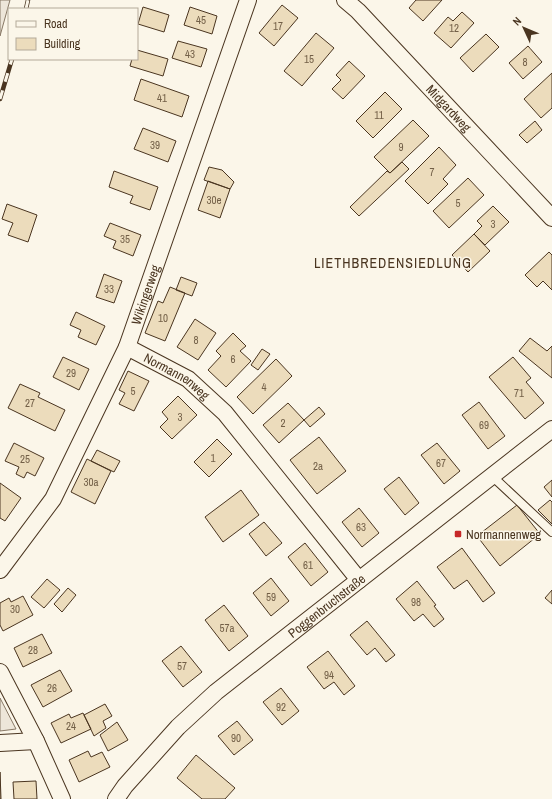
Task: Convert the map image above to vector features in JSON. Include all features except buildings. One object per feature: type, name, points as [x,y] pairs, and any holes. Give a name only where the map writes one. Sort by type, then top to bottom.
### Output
[{"type":"street","name":"Wikingerweg","points":[[0,570],[53,499],[127,347],[248,0]]},
{"type":"street","name":"Midgardweg","points":[[345,0],[358,11],[552,218]]},
{"type":"street","name":"Normannenweg","points":[[127,347],[188,379],[225,413],[359,580]]},
{"type":"street","name":"Poggenbruchstraße","points":[[116,799],[125,786],[178,727],[216,692],[552,429]]},
{"type":"street","points":[[0,672],[36,741],[62,799]]},
{"type":"street","points":[[0,743],[36,741]]},
{"type":"lane","points":[[492,476],[552,532]]},
{"type":"shaded area","points":[[0,0],[10,0],[0,36]]},
{"type":"shaded area","points":[[0,698],[16,729],[0,731]]},
{"type":"railway","points":[[26,8],[28,0]]},
{"type":"railway","points":[[0,99],[12,60]]},
{"type":"place","name":"Normannenweg","points":[[458,534]]},
{"type":"district","name":"LIETHBREDENSIEDLUNG","points":[[393,263]]}]
